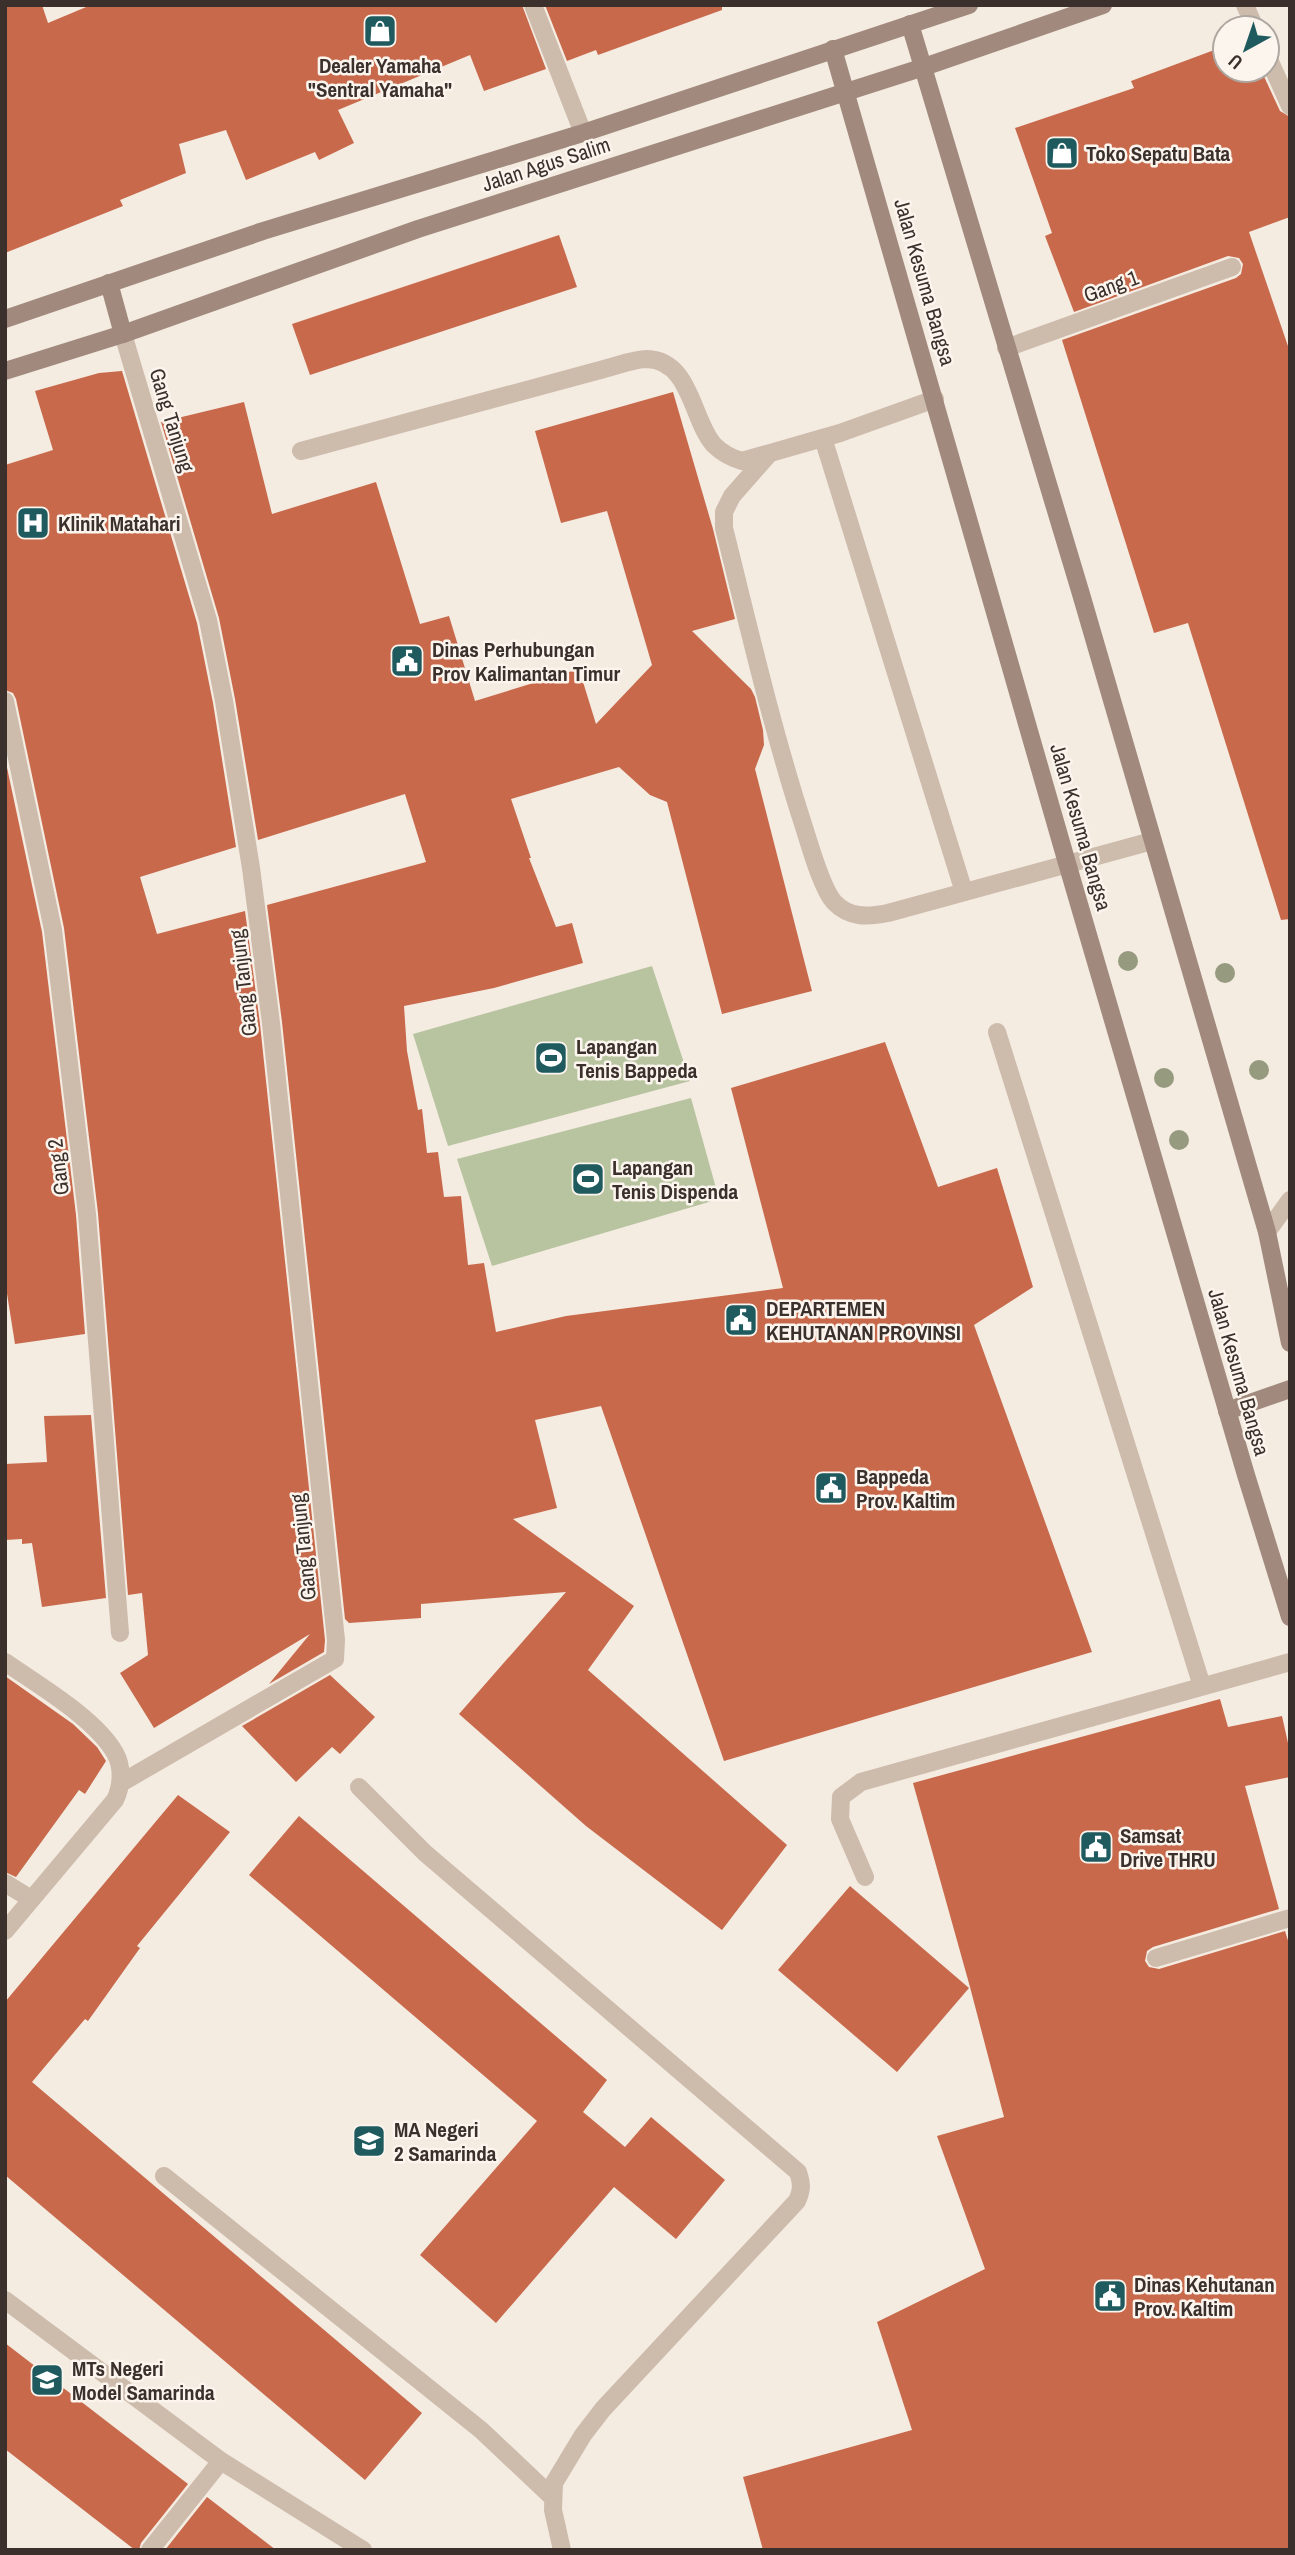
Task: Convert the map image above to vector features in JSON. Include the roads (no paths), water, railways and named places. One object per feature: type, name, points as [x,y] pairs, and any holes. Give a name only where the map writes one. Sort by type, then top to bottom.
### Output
[{"type":"street","points":[[533,5],[583,133]]},
{"type":"street","name":"Jalan Agus Salim","points":[[5,319],[263,231],[583,133],[969,5]]},
{"type":"street","name":"Jalan Agus Salim","points":[[5,370],[123,334],[418,229],[921,68],[1103,5]]},
{"type":"street","points":[[910,24],[1268,1232],[1290,1343]]},
{"type":"street","name":"Jalan Kesuma Bangsa","points":[[833,49],[1067,863],[1290,1617]]},
{"type":"street","points":[[1280,84],[1290,106]]},
{"type":"street","name":"Gang 1","points":[[1006,348],[1232,267]]},
{"type":"street","points":[[108,283],[123,334]]},
{"type":"street","name":"Gang Tanjung","points":[[121,1783],[335,1659],[336,1640],[271,1023],[251,868],[224,701],[208,620],[123,334]]},
{"type":"street","points":[[301,451],[647,359],[667,366],[679,376],[713,444],[730,458],[742,461],[823,438],[935,399]]},
{"type":"street","points":[[823,438],[964,892]]},
{"type":"street","points":[[769,454],[732,496],[724,512],[724,528],[781,757],[828,893],[834,902],[855,916],[867,917],[1152,841]]},
{"type":"street","name":"Gang 2","points":[[5,701],[53,930],[72,1083],[92,1268],[120,1633]]},
{"type":"street","points":[[998,1032],[1202,1686]]},
{"type":"street","points":[[1268,1232],[1290,1200]]},
{"type":"street","points":[[1227,1411],[1290,1389]]},
{"type":"street","points":[[5,1662],[93,1726],[116,1754],[121,1783],[115,1800],[5,1931]]},
{"type":"street","points":[[865,1877],[840,1819],[841,1797],[861,1782],[1290,1662]]},
{"type":"street","points":[[359,1787],[425,1853],[798,2172],[802,2182],[802,2191],[797,2202],[603,2409],[558,2473],[552,2497],[562,2550]]},
{"type":"street","points":[[5,1883],[31,1899]]},
{"type":"street","points":[[1156,1958],[1290,1918]]},
{"type":"street","points":[[164,2176],[481,2430],[552,2497]]},
{"type":"street","points":[[5,2300],[221,2461],[363,2550]]},
{"type":"street","points":[[149,2550],[221,2461]]},
{"type":"place","name":"Dealer Yamaha \"Sentral Yamaha\"","points":[[380,31]]},
{"type":"place","name":"Toko Sepatu Bata","points":[[1062,153]]},
{"type":"place","name":"Klinik Matahari","points":[[33,523]]},
{"type":"place","name":"Dinas Perhubungan Prov Kalimantan Timur","points":[[407,661]]},
{"type":"place","name":"Lapangan Tenis Bappeda","points":[[551,1058]]},
{"type":"place","name":"Lapangan Tenis Dispenda","points":[[588,1179]]},
{"type":"place","name":"DEPARTEMEN KEHUTANAN PROVINSI","points":[[741,1320]]},
{"type":"place","name":"Bappeda Prov. Kaltim","points":[[831,1488]]},
{"type":"place","name":"Samsat Drive THRU","points":[[1096,1847]]},
{"type":"place","name":"MA Negeri 2 Samarinda","points":[[369,2141]]},
{"type":"place","name":"Dinas Kehutanan Prov. Kaltim","points":[[1110,2296]]},
{"type":"place","name":"MTs Negeri Model Samarinda","points":[[47,2380]]}]
